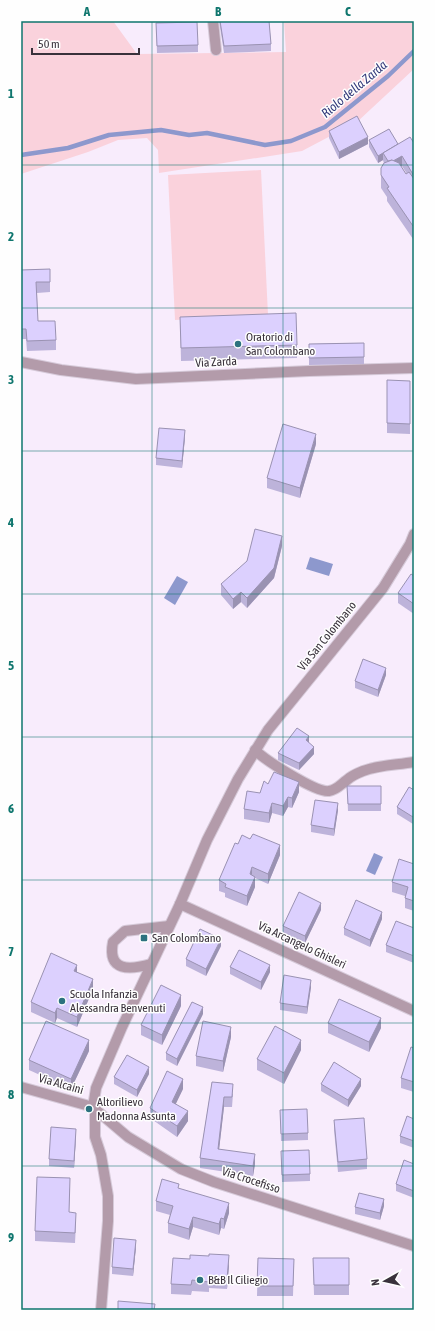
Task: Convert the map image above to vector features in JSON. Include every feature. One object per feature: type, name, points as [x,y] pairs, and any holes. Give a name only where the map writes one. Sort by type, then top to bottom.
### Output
[{"type":"street","points":[[213,21],[216,50]]},
{"type":"street","name":"Via Zarda","points":[[21,362],[62,370],[136,379],[414,368]]},
{"type":"street","name":"Via San Colombano","points":[[94,1108],[96,1088],[151,964],[180,904],[207,840],[238,779],[272,724],[383,588],[410,544],[414,534]]},
{"type":"street","points":[[255,750],[262,757],[307,784],[318,789],[329,791],[338,788],[348,779],[364,771],[384,766],[414,762]]},
{"type":"street","name":"Via Arcangelo Ghisleri","points":[[180,904],[414,1009]]},
{"type":"street","points":[[151,964],[136,968],[124,968],[120,966],[112,956],[113,942],[125,931],[169,926]]},
{"type":"street","name":"Via Alcaini","points":[[21,1087],[94,1108]]},
{"type":"street","points":[[94,1108],[95,1137],[101,1155],[108,1196],[108,1221],[101,1310]]},
{"type":"street","name":"Via Crocefisso","points":[[94,1108],[128,1137],[181,1169],[214,1182],[414,1246]]},
{"type":"shaded area","points":[[21,21],[113,21],[137,54],[286,52],[284,21],[414,21],[414,69],[357,122],[302,151],[159,173],[158,150],[147,138],[118,140],[88,152],[21,174]]},
{"type":"shaded area","points":[[261,170],[268,315],[175,320],[168,175]]},
{"type":"water","points":[[310,557],[333,564],[329,576],[306,569]]},
{"type":"water","points":[[177,576],[188,582],[175,605],[164,598]]},
{"type":"water","points":[[374,853],[383,857],[375,875],[366,871]]},
{"type":"building","points":[[220,21],[269,21],[271,44],[224,46]]},
{"type":"building","points":[[197,22],[198,45],[157,46],[156,23]]},
{"type":"building","points":[[357,116],[368,137],[339,152],[329,131]]},
{"type":"building","points":[[389,129],[398,144],[378,156],[369,140]]},
{"type":"building","points":[[410,137],[414,143],[414,176],[402,156],[393,161],[388,161],[383,153]]},
{"type":"building","points":[[392,160],[399,163],[406,174],[409,172],[414,179],[413,226],[387,188],[389,187],[381,175],[381,168],[384,163]]},
{"type":"building","points":[[50,269],[50,282],[36,282],[38,321],[55,321],[56,340],[27,341],[26,329],[21,329],[21,270]]},
{"type":"building","points":[[296,313],[297,345],[181,348],[180,317]]},
{"type":"building","points":[[364,343],[364,357],[309,358],[309,344]]},
{"type":"building","points":[[387,380],[410,381],[410,424],[387,423]]},
{"type":"building","points":[[283,424],[316,434],[300,488],[267,478]]},
{"type":"building","points":[[159,428],[185,430],[182,461],[156,458]]},
{"type":"building","points":[[255,529],[282,536],[274,568],[247,598],[241,592],[233,599],[221,584],[247,561]]},
{"type":"building","points":[[411,574],[414,576],[414,604],[398,593]]},
{"type":"building","points":[[363,659],[386,668],[378,690],[355,681]]},
{"type":"building","points":[[297,728],[309,736],[306,740],[314,747],[299,763],[278,753]]},
{"type":"building","points":[[274,772],[299,782],[292,798],[288,797],[283,806],[272,803],[269,813],[244,809],[247,791],[260,793],[264,781],[268,784]]},
{"type":"building","points":[[347,786],[381,786],[381,804],[348,804]]},
{"type":"building","points":[[409,787],[414,790],[413,817],[397,807]]},
{"type":"building","points":[[315,800],[338,803],[334,829],[311,825]]},
{"type":"building","points":[[253,834],[280,845],[268,874],[252,867],[250,874],[255,877],[247,896],[225,887],[226,884],[219,880],[235,843],[238,844],[242,835],[250,839]]},
{"type":"building","points":[[399,859],[414,864],[414,901],[405,898],[408,887],[392,882]]},
{"type":"building","points":[[299,892],[321,903],[305,936],[283,926]]},
{"type":"building","points":[[356,900],[382,912],[370,940],[344,928]]},
{"type":"building","points":[[396,921],[414,928],[414,956],[386,945]]},
{"type":"building","points":[[200,929],[221,939],[206,969],[186,959]]},
{"type":"building","points":[[239,950],[270,965],[261,982],[230,967]]},
{"type":"building","name":"Scuola Infanzia Alessandra Benvenuti","points":[[51,953],[77,965],[74,971],[93,979],[77,1017],[57,1008],[55,1013],[31,1002]]},
{"type":"building","points":[[284,975],[311,980],[307,1007],[280,1003]]},
{"type":"building","points":[[161,985],[181,995],[162,1035],[141,1025]]},
{"type":"building","points":[[339,999],[381,1018],[369,1042],[328,1023]]},
{"type":"building","points":[[192,1002],[203,1007],[177,1059],[166,1053]]},
{"type":"building","points":[[46,1021],[89,1040],[71,1079],[29,1060]]},
{"type":"building","points":[[203,1021],[231,1027],[223,1061],[196,1056]]},
{"type":"building","points":[[275,1026],[301,1040],[284,1073],[257,1059]]},
{"type":"building","points":[[411,1047],[414,1048],[414,1082],[401,1078]]},
{"type":"building","points":[[127,1055],[149,1067],[137,1090],[114,1077]]},
{"type":"building","points":[[334,1062],[361,1079],[348,1100],[321,1084]]},
{"type":"building","points":[[167,1071],[183,1079],[172,1102],[188,1111],[177,1126],[150,1108]]},
{"type":"building","points":[[212,1082],[233,1084],[232,1097],[224,1097],[218,1149],[255,1154],[253,1166],[200,1158]]},
{"type":"building","points":[[307,1109],[308,1133],[281,1134],[280,1110]]},
{"type":"building","points":[[407,1116],[414,1119],[414,1141],[400,1136]]},
{"type":"building","points":[[364,1118],[367,1159],[338,1162],[334,1120]]},
{"type":"building","points":[[51,1127],[76,1129],[74,1161],[49,1159]]},
{"type":"building","points":[[309,1150],[310,1174],[282,1175],[281,1151]]},
{"type":"building","points":[[404,1160],[414,1164],[414,1191],[396,1184]]},
{"type":"building","points":[[37,1177],[70,1178],[69,1212],[76,1213],[75,1233],[35,1231]]},
{"type":"building","points":[[162,1179],[179,1184],[178,1188],[229,1203],[224,1219],[221,1218],[219,1224],[193,1217],[189,1229],[168,1223],[173,1206],[156,1201]]},
{"type":"building","points":[[359,1193],[384,1199],[380,1213],[355,1207]]},
{"type":"building","points":[[114,1238],[136,1240],[133,1269],[112,1267]]},
{"type":"building","points":[[209,1254],[229,1255],[227,1279],[209,1278],[209,1282],[192,1280],[191,1285],[171,1284],[173,1258],[190,1259],[190,1255],[209,1256]]},
{"type":"building","points":[[258,1258],[294,1259],[293,1286],[257,1286]]},
{"type":"building","points":[[313,1258],[349,1258],[349,1285],[314,1285]]},
{"type":"building","points":[[118,1301],[155,1304],[154,1310],[118,1310]]},
{"type":"waterway","name":"Riolo della Zarda","points":[[21,155],[68,148],[109,135],[161,130],[189,135],[207,133],[265,145],[291,141],[325,127],[388,76],[414,51]]},
{"type":"place","name":"Oratorio di San Colombano","points":[[238,344]]},
{"type":"place","name":"San Colombano","points":[[144,938]]},
{"type":"place","name":"Scuola Infanzia Alessandra Benvenuti","points":[[62,1001]]},
{"type":"place","name":"Altorilievo Madonna Assunta","points":[[89,1109]]},
{"type":"place","name":"B&B Il Ciliegio","points":[[200,1280]]}]
